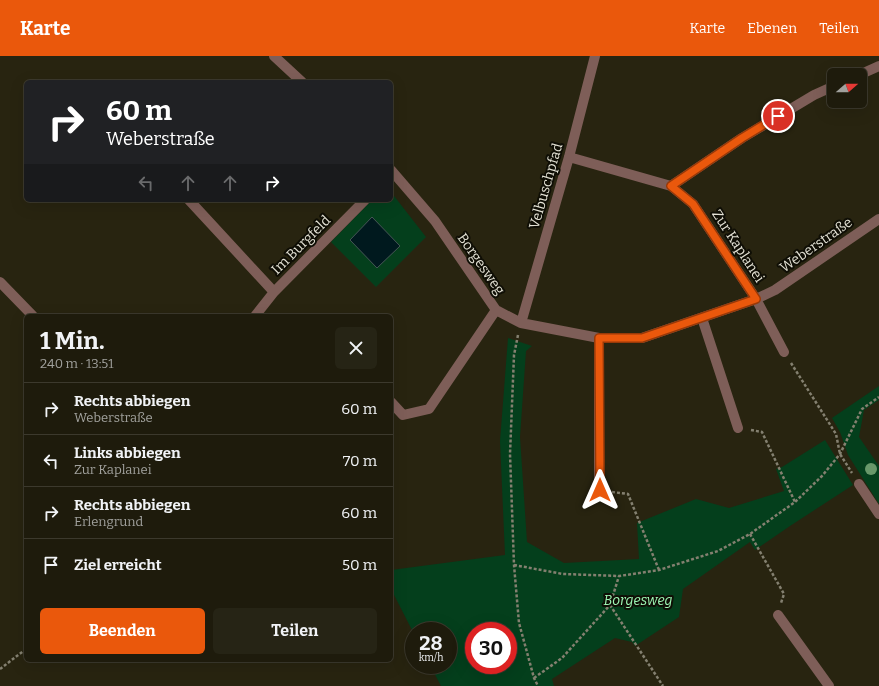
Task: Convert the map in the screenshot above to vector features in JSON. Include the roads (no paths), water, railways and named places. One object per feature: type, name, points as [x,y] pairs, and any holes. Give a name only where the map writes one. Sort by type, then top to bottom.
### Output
[{"type":"street","points":[[274,56],[300,80]]},
{"type":"street","name":"Velbuschpfad","points":[[521,323],[569,157],[594,56]]},
{"type":"street","points":[[867,71],[879,66]]},
{"type":"street","points":[[671,186],[742,138],[814,95],[827,89]]},
{"type":"street","name":"Zur Kaplanei","points":[[569,157],[671,186],[693,204],[756,299],[784,352]]},
{"type":"street","name":"Borgesweg","points":[[393,173],[435,221],[496,310],[521,323]]},
{"type":"street","name":"Im Burgfeld","points":[[191,202],[274,292]]},
{"type":"street","name":"Im Burgfeld","points":[[257,314],[274,292],[363,202]]},
{"type":"street","name":"Weberstraße","points":[[521,323],[599,338],[642,338],[756,299],[775,290],[879,219]]},
{"type":"street","points":[[0,282],[31,314]]},
{"type":"street","points":[[393,404],[403,415],[429,409],[496,310]]},
{"type":"street","points":[[702,318],[738,428]]},
{"type":"street","points":[[599,338],[600,490]]},
{"type":"street","points":[[859,484],[879,514]]},
{"type":"street","points":[[778,616],[829,686]]},
{"type":"water","points":[[372,217],[400,246],[377,268],[350,240]]}]
